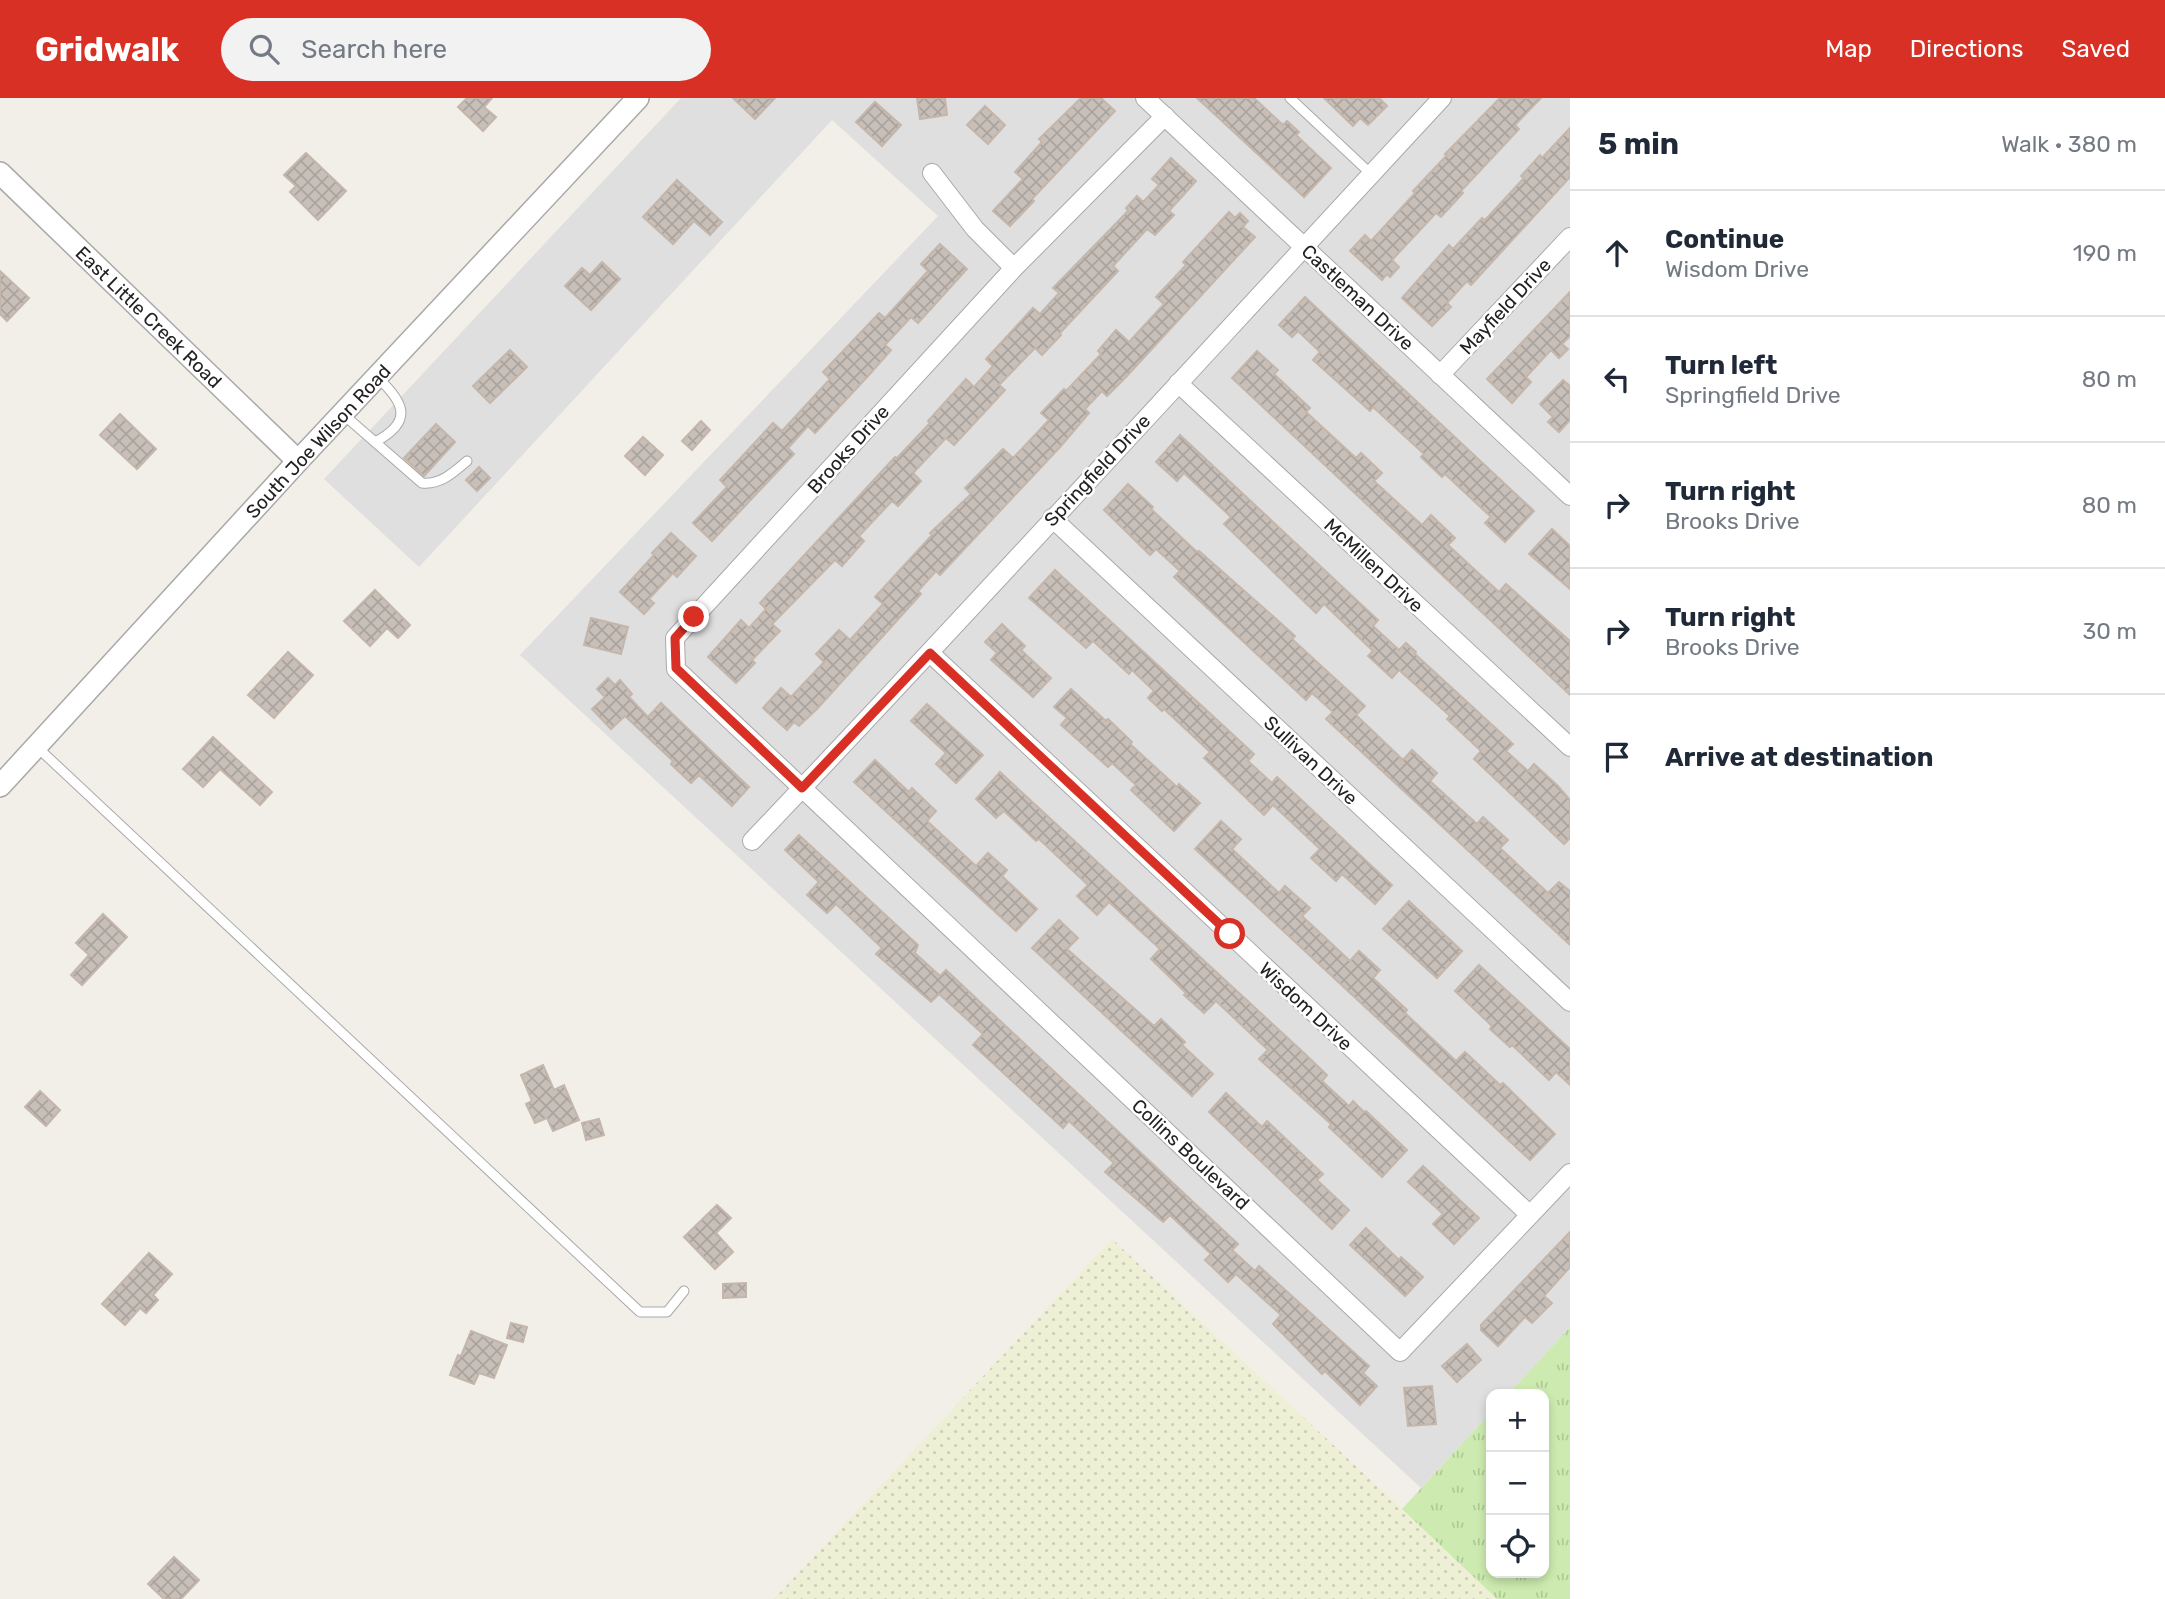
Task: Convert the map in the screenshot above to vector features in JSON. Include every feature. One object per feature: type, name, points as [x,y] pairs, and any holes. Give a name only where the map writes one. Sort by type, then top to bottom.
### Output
[{"type":"street","name":"South Joe Wilson Road","points":[[0,786],[342,413],[638,98]]},
{"type":"street","name":"Castleman Drive","points":[[1145,98],[1570,496]]},
{"type":"street","name":"Springfield Drive","points":[[752,841],[930,653],[1434,100]]},
{"type":"street","name":"Brooks Drive","points":[[802,788],[676,668],[675,638],[1014,268],[1165,116]]},
{"type":"street","name":"East Little Creek Road","points":[[0,173],[298,461]]},
{"type":"street","points":[[932,173],[975,229],[1014,268]]},
{"type":"street","name":"Mayfield Drive","points":[[1440,375],[1570,237]]},
{"type":"street","name":"McMillen Drive","points":[[1178,383],[1570,747]]},
{"type":"street","name":"Sullivan Drive","points":[[1052,518],[1570,1002]]},
{"type":"street","name":"Wisdom Drive","points":[[930,653],[1530,1215]]},
{"type":"street","name":"Collins Boulevard","points":[[802,788],[1400,1352],[1570,1172]]},
{"type":"lane","points":[[1290,98],[1370,173]]},
{"type":"lane","points":[[375,442],[396,428],[401,413],[399,402],[377,377]]},
{"type":"lane","points":[[342,413],[422,483],[431,484],[441,480],[467,461]]},
{"type":"lane","points":[[37,747],[640,1312],[667,1312],[684,1291]]},
{"type":"shaded area","points":[[681,98],[1570,98],[1570,1327],[1513,1389],[1486,1389],[1486,1417],[1421,1488],[520,655],[938,216],[832,120],[419,567],[324,479]]},
{"type":"green space","points":[[1112,1239],[1402,1509],[1497,1599],[774,1599]]},
{"type":"green space","points":[[1570,1327],[1570,1599],[1497,1599],[1402,1509],[1486,1417],[1486,1578],[1549,1578],[1549,1389],[1513,1389]]},
{"type":"building","points":[[467,98],[492,98],[484,107],[496,117],[483,131],[458,107]]},
{"type":"building","points":[[733,98],[775,98],[755,119]]},
{"type":"building","points":[[917,98],[945,98],[947,115],[920,119]]},
{"type":"building","points":[[1081,98],[1101,98],[1115,111],[1010,226],[993,211],[1023,179],[1015,172],[1042,142],[1039,139]]},
{"type":"building","points":[[1197,98],[1254,98],[1283,125],[1287,121],[1299,132],[1296,135],[1331,168],[1304,197]]},
{"type":"building","points":[[1324,98],[1379,98],[1387,106],[1368,125],[1360,118],[1353,126]]},
{"type":"building","points":[[1500,98],[1541,98],[1515,125],[1519,129],[1461,191],[1463,193],[1441,217],[1436,213],[1392,260],[1399,267],[1390,277],[1387,274],[1382,280],[1350,251],[1365,235],[1371,241],[1415,193],[1413,191],[1447,155],[1445,154]]},
{"type":"building","points":[[875,102],[901,125],[882,146],[856,122]]},
{"type":"building","points":[[985,106],[1005,125],[988,144],[967,125]]},
{"type":"building","points":[[1570,128],[1570,177],[1471,285],[1467,281],[1447,303],[1451,307],[1432,326],[1402,298],[1449,245],[1453,249],[1482,218],[1485,220],[1524,178],[1521,176],[1540,155],[1542,158]]},
{"type":"building","points":[[306,153],[346,191],[318,220],[290,192],[296,186],[284,175]]},
{"type":"building","points":[[1171,158],[1196,181],[1169,211],[1174,215],[1155,235],[1147,229],[1113,266],[1118,271],[1042,355],[1035,348],[999,385],[1005,390],[954,445],[946,438],[913,473],[921,481],[898,506],[892,501],[859,536],[864,541],[842,566],[835,560],[772,624],[780,631],[752,660],[755,663],[736,683],[708,657],[741,620],[749,628],[766,609],[760,603],[895,457],[897,458],[930,423],[928,421],[966,379],[974,387],[993,366],[986,359],[1033,308],[1040,314],[1059,293],[1053,288],[1128,211],[1126,208],[1137,196],[1143,202],[1159,185],[1152,179]]},
{"type":"building","points":[[677,180],[722,222],[710,235],[694,221],[673,244],[643,217]]},
{"type":"building","points":[[1229,212],[1235,218],[1240,213],[1248,221],[1243,227],[1255,237],[1126,377],[1107,396],[1102,391],[1085,409],[1089,413],[1061,446],[940,575],[936,571],[918,591],[921,594],[817,709],[799,726],[794,722],[787,730],[763,708],[781,688],[791,697],[824,662],[816,654],[839,630],[850,640],[883,604],[875,597],[932,535],[930,533],[971,494],[965,488],[1003,449],[1013,458],[1049,420],[1041,413],[1101,354],[1098,351],[1116,330],[1129,342],[1164,304],[1156,297],[1186,265],[1183,262]]},
{"type":"building","points":[[940,244],[967,269],[918,323],[911,317],[885,345],[891,350],[815,433],[808,426],[788,448],[794,454],[712,541],[693,523],[727,487],[720,480],[773,423],[782,431],[830,379],[823,372],[879,313],[885,318],[928,271],[921,264]]},
{"type":"building","points":[[602,262],[620,279],[591,310],[565,286],[582,268],[590,275]]},
{"type":"building","points":[[0,271],[29,298],[7,321],[0,314]]},
{"type":"building","points":[[1570,292],[1570,336],[1562,344],[1568,349],[1559,358],[1551,350],[1526,377],[1531,382],[1512,403],[1487,379]]},
{"type":"building","points":[[1305,297],[1534,511],[1505,542],[1485,523],[1491,517],[1445,474],[1442,477],[1421,457],[1424,454],[1373,407],[1370,411],[1313,360],[1320,352],[1298,331],[1292,337],[1279,325]]},
{"type":"building","points":[[510,350],[527,367],[490,403],[473,386]]},
{"type":"building","points":[[1257,351],[1278,370],[1274,374],[1310,408],[1306,412],[1356,458],[1361,453],[1382,473],[1374,481],[1422,525],[1431,515],[1455,538],[1448,545],[1499,592],[1506,584],[1570,641],[1570,695],[1232,378]]},
{"type":"building","points":[[1563,380],[1570,386],[1570,420],[1559,432],[1548,422],[1553,417],[1540,404]]},
{"type":"building","points":[[120,414],[156,449],[137,469],[100,435]]},
{"type":"building","points":[[701,421],[710,430],[692,450],[682,441]]},
{"type":"building","points":[[436,424],[455,442],[424,476],[404,458]]},
{"type":"building","points":[[1180,435],[1378,620],[1373,626],[1399,650],[1406,643],[1513,744],[1506,751],[1528,771],[1534,764],[1558,786],[1570,800],[1570,838],[1564,844],[1474,759],[1481,751],[1447,719],[1450,716],[1399,670],[1392,678],[1368,656],[1373,651],[1324,604],[1316,613],[1224,524],[1231,517],[1184,473],[1177,481],[1156,462]]},
{"type":"building","points":[[643,437],[663,455],[645,475],[625,456]]},
{"type":"building","points":[[479,467],[490,478],[477,491],[466,480]]},
{"type":"building","points":[[1128,484],[1197,552],[1295,636],[1292,639],[1365,706],[1356,715],[1403,760],[1412,750],[1437,773],[1430,781],[1477,824],[1483,817],[1508,840],[1500,848],[1548,893],[1559,882],[1570,891],[1570,945],[1326,719],[1333,712],[1312,693],[1306,700],[1174,577],[1180,571],[1156,549],[1150,555],[1104,510]]},
{"type":"building","points":[[1552,529],[1570,546],[1570,589],[1529,554]]},
{"type":"building","points":[[671,533],[696,556],[677,577],[673,573],[649,599],[654,603],[644,614],[620,592]]},
{"type":"building","points":[[1055,570],[1254,754],[1248,761],[1272,783],[1277,777],[1392,885],[1375,904],[1342,874],[1336,881],[1311,858],[1320,849],[1273,805],[1264,815],[1204,758],[1210,752],[1164,709],[1162,711],[1148,698],[1154,691],[1132,670],[1129,674],[1093,641],[1086,648],[1029,598]]},
{"type":"building","points":[[375,590],[410,625],[398,638],[387,628],[370,646],[344,621]]},
{"type":"building","points":[[591,618],[628,627],[621,654],[584,645]]},
{"type":"building","points":[[1002,624],[1025,646],[1021,650],[1051,678],[1033,697],[991,660],[997,653],[985,642]]},
{"type":"building","points":[[288,652],[313,675],[274,718],[248,695]]},
{"type":"building","points":[[608,678],[615,685],[620,680],[632,694],[629,697],[648,717],[661,703],[749,787],[732,806],[699,775],[691,783],[671,764],[673,761],[625,716],[611,729],[592,709],[605,697],[597,689]]},
{"type":"building","points":[[1071,689],[1106,721],[1108,719],[1132,742],[1130,744],[1177,787],[1179,784],[1200,803],[1174,831],[1131,790],[1136,785],[1112,763],[1108,767],[1061,725],[1067,718],[1054,707]]},
{"type":"building","points":[[927,704],[983,755],[956,783],[936,764],[946,753],[911,721]]},
{"type":"building","points":[[213,737],[272,792],[260,805],[220,769],[203,787],[183,769]]},
{"type":"building","points":[[875,760],[909,792],[912,788],[936,811],[927,821],[976,866],[988,853],[1007,870],[1002,876],[1037,909],[1016,931],[854,782]]},
{"type":"building","points":[[1000,772],[1327,1075],[1322,1081],[1349,1106],[1353,1101],[1366,1111],[1407,1150],[1382,1177],[1329,1127],[1331,1124],[1259,1059],[1268,1050],[1216,1001],[1204,1013],[1151,959],[1160,949],[1109,902],[1097,915],[1077,896],[1088,885],[1039,839],[1036,841],[1004,811],[996,818],[976,799]]},
{"type":"building","points":[[1221,821],[1241,839],[1232,849],[1279,893],[1285,886],[1310,908],[1302,916],[1350,961],[1359,951],[1380,970],[1373,978],[1407,1010],[1405,1013],[1456,1061],[1465,1052],[1500,1085],[1503,1083],[1555,1134],[1530,1160],[1195,849]]},
{"type":"building","points":[[799,835],[918,945],[915,953],[940,976],[946,970],[1238,1244],[1232,1250],[1255,1271],[1259,1266],[1369,1366],[1363,1373],[1377,1386],[1360,1405],[1325,1371],[1322,1374],[1273,1324],[1281,1315],[1236,1274],[1228,1282],[1205,1260],[1211,1254],[1170,1215],[1163,1222],[1105,1172],[1114,1163],[1069,1121],[1063,1128],[973,1045],[983,1034],[939,994],[931,1002],[876,954],[882,948],[836,904],[827,913],[807,895],[819,882],[785,850]]},
{"type":"building","points":[[1409,901],[1462,951],[1437,978],[1383,929]]},
{"type":"building","points":[[103,914],[127,937],[82,985],[71,975],[89,955],[76,943]]},
{"type":"building","points":[[1059,920],[1078,938],[1067,949],[1154,1026],[1161,1019],[1185,1042],[1182,1045],[1213,1074],[1192,1096],[1032,948]]},
{"type":"building","points":[[1479,965],[1570,1049],[1570,1085],[1556,1072],[1549,1080],[1512,1045],[1510,1047],[1490,1029],[1492,1026],[1455,991]]},
{"type":"building","points":[[543,1065],[554,1090],[564,1085],[579,1120],[553,1131],[547,1118],[535,1123],[526,1104],[532,1101],[521,1075]]},
{"type":"building","points":[[40,1091],[60,1110],[46,1126],[25,1107]]},
{"type":"building","points":[[1226,1093],[1262,1127],[1267,1121],[1323,1174],[1317,1180],[1349,1210],[1332,1229],[1209,1112]]},
{"type":"building","points":[[599,1119],[604,1135],[586,1140],[582,1123]]},
{"type":"building","points":[[1423,1166],[1479,1218],[1454,1244],[1433,1224],[1443,1214],[1408,1182]]},
{"type":"building","points":[[717,1205],[731,1218],[716,1233],[733,1252],[715,1269],[684,1237]]},
{"type":"building","points":[[1366,1228],[1399,1260],[1401,1257],[1423,1277],[1405,1296],[1350,1245]]},
{"type":"building","points":[[1570,1232],[1570,1267],[1544,1296],[1552,1303],[1532,1323],[1525,1317],[1498,1346],[1481,1330],[1481,1325]]},
{"type":"building","points":[[149,1253],[172,1274],[153,1295],[158,1300],[146,1313],[140,1308],[125,1325],[102,1304]]},
{"type":"building","points":[[746,1283],[746,1297],[723,1298],[723,1284]]},
{"type":"building","points":[[511,1323],[527,1327],[523,1342],[507,1338]]},
{"type":"building","points":[[471,1331],[507,1345],[494,1378],[479,1373],[474,1384],[450,1375]]},
{"type":"building","points":[[1467,1344],[1481,1360],[1457,1382],[1442,1366]]},
{"type":"building","points":[[1432,1386],[1436,1424],[1408,1426],[1404,1388]]},
{"type":"building","points":[[174,1557],[199,1580],[181,1599],[164,1599],[148,1584]]},
{"type":"route","points":[[694,617],[675,638],[676,668],[802,788],[930,653],[1230,934]]}]
